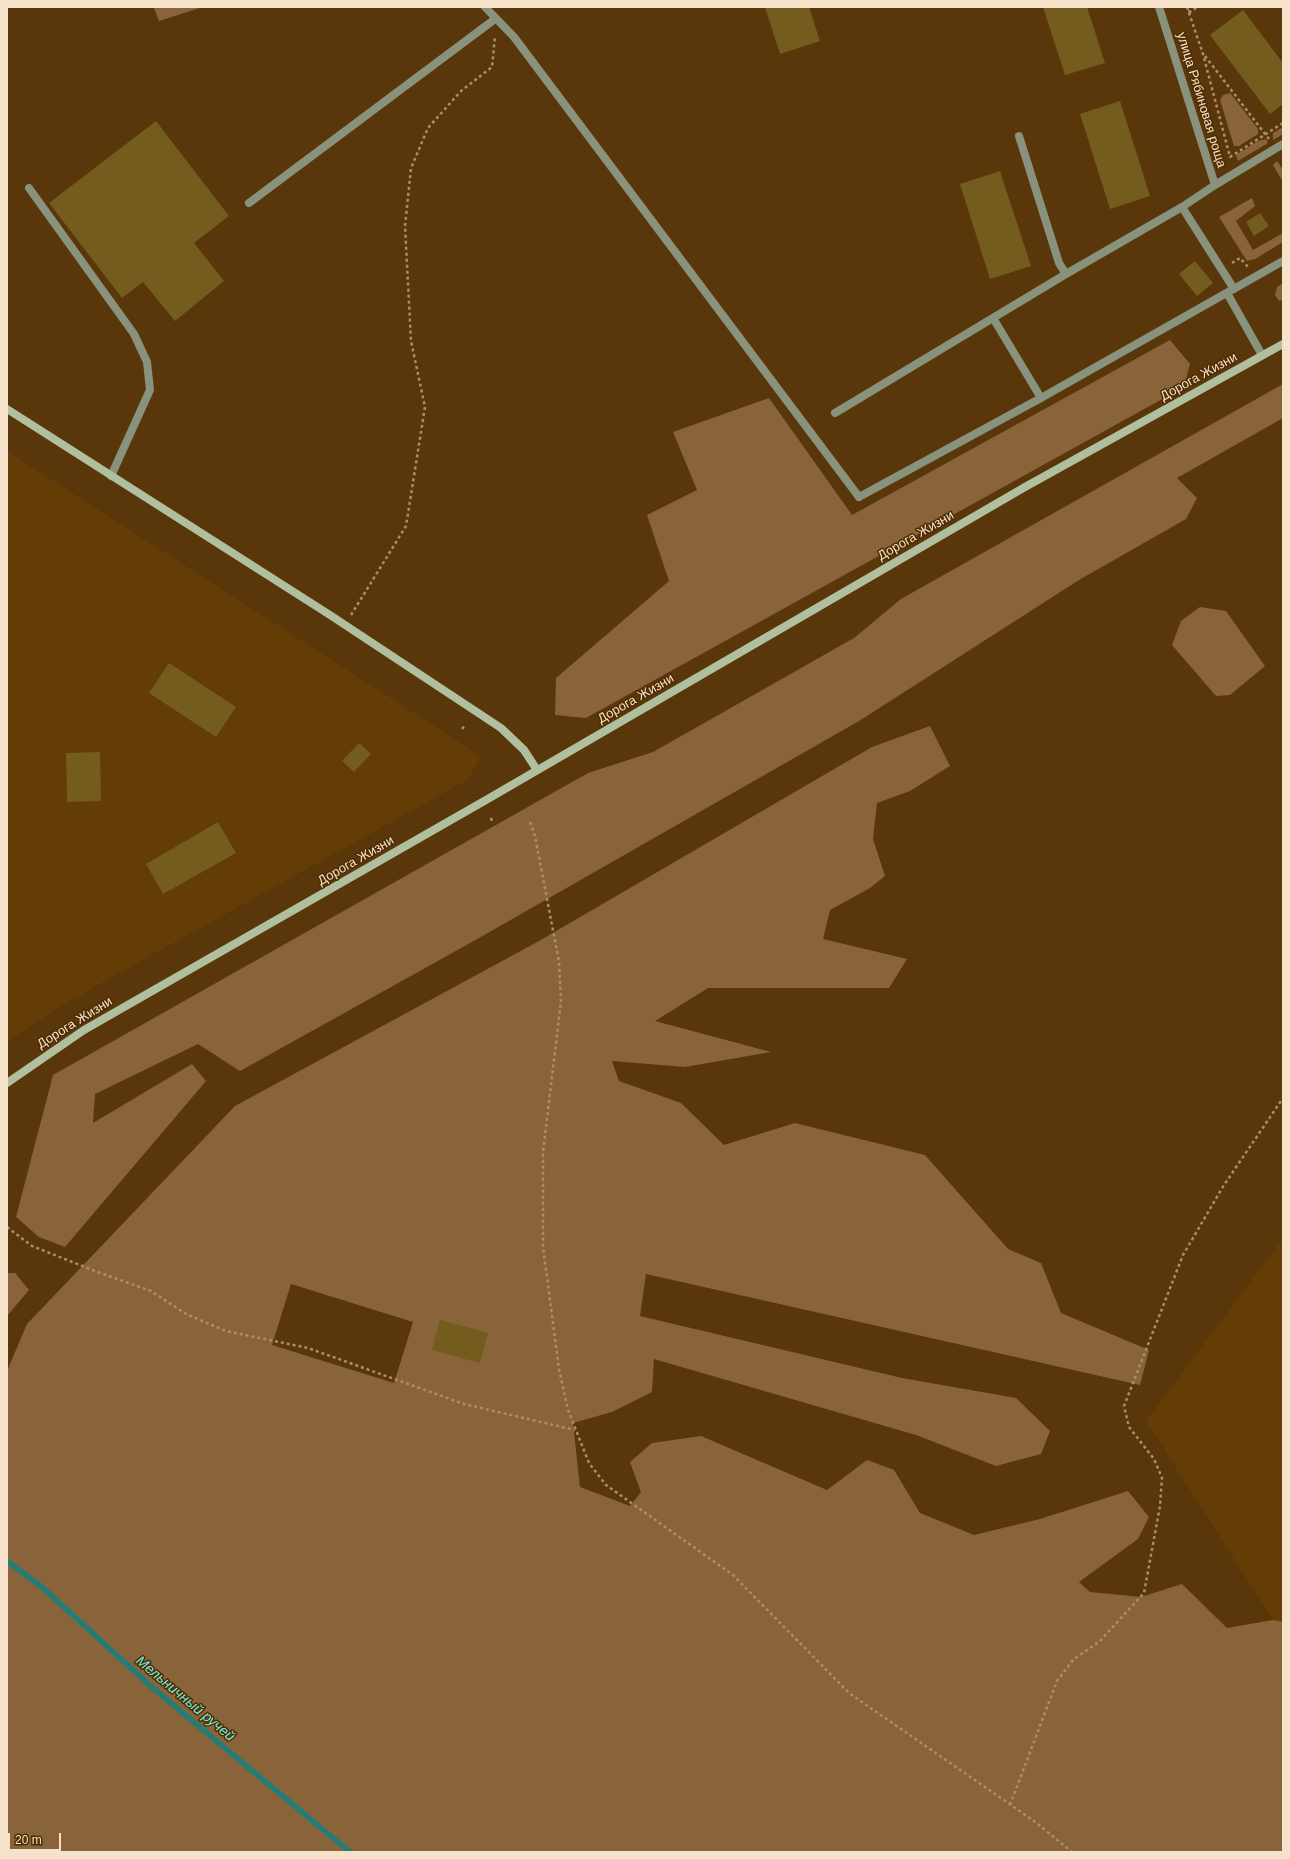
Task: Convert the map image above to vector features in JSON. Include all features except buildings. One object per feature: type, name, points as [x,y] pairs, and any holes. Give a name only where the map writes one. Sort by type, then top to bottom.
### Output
[{"type":"main road","name":"Дорога Жизни","points":[[7,1083],[84,1030],[537,770],[1025,487],[1283,344]]},
{"type":"main road","points":[[7,409],[345,625],[500,728],[524,750],[537,770]]},
{"type":"street","points":[[485,7],[514,37],[859,497],[1041,398],[1283,261]]},
{"type":"street","name":"улица Рябиновая роща","points":[[835,413],[1215,186],[1159,7]]},
{"type":"street","points":[[249,203],[495,19]]},
{"type":"street","points":[[1019,136],[1059,263],[1066,274]]},
{"type":"street","points":[[1215,186],[1283,144]]},
{"type":"street","points":[[29,188],[134,334],[147,362],[150,390],[111,476]]},
{"type":"street","points":[[1182,207],[1222,270],[1230,291],[1262,355]]},
{"type":"street","points":[[993,318],[1041,398]]},
{"type":"path","points":[[1187,7],[1203,54],[1230,157],[1283,123]]},
{"type":"path","points":[[1189,13],[1191,7]]},
{"type":"path","points":[[1189,13],[1197,7]]},
{"type":"path","points":[[345,625],[406,526],[425,407],[411,341],[405,226],[411,168],[428,128],[461,91],[492,66],[495,45],[495,19]]},
{"type":"path","points":[[1203,54],[1266,133],[1275,149]]},
{"type":"path","points":[[1222,270],[1240,258],[1244,265],[1254,267]]},
{"type":"path","points":[[462,729],[465,725]]},
{"type":"path","points":[[530,822],[535,836],[559,962],[561,1001],[543,1152],[543,1247],[559,1369],[568,1410],[588,1464],[606,1485],[733,1575],[849,1693],[1010,1805],[1072,1852]]},
{"type":"path","points":[[1010,1805],[1057,1682],[1074,1659],[1099,1642],[1144,1593],[1160,1506],[1162,1478],[1154,1459],[1129,1427],[1124,1406],[1183,1255],[1224,1185],[1283,1098]]},
{"type":"path","points":[[7,1227],[32,1246],[151,1291],[186,1314],[226,1331],[308,1348],[464,1404],[576,1430]]},
{"type":"shaded area","points":[[203,7],[159,21],[154,8]]},
{"type":"shaded area","points":[[1230,93],[1258,129],[1258,134],[1239,146],[1234,146],[1220,100],[1223,95]]},
{"type":"shaded area","points":[[1283,127],[1283,134],[1273,140],[1273,133]]},
{"type":"shaded area","points":[[1266,139],[1268,143],[1238,161],[1236,155],[1258,141]]},
{"type":"shaded area","points":[[1277,161],[1283,170],[1283,182],[1273,165]]},
{"type":"shaded area","points":[[1252,198],[1255,206],[1236,221],[1253,250],[1283,233],[1283,242],[1255,259],[1247,261],[1219,217]]},
{"type":"shaded area","points":[[1283,283],[1283,300],[1279,301],[1275,295],[1277,287]]},
{"type":"shaded area","points":[[1170,340],[1190,364],[1184,387],[586,718],[555,715],[556,678],[669,581],[647,515],[697,490],[673,432],[769,398],[852,515]]},
{"type":"shaded area","points":[[1283,384],[1283,418],[1177,478],[1197,498],[1186,519],[1079,580],[859,721],[472,942],[240,1071],[198,1044],[95,1094],[93,1123],[192,1064],[206,1081],[65,1247],[39,1237],[16,1217],[53,1075],[588,773],[653,752],[854,638],[901,599]]},
{"type":"shaded area","points":[[7,451],[481,756],[469,779],[85,992],[86,994],[74,1001],[73,999],[69,1001],[7,1042]]},
{"type":"shaded area","points":[[1200,607],[1226,611],[1265,666],[1230,695],[1216,696],[1172,645],[1181,621]]},
{"type":"shaded area","points":[[930,726],[950,766],[910,791],[877,803],[873,839],[885,876],[870,888],[830,910],[823,939],[907,959],[889,988],[708,988],[655,1021],[771,1052],[685,1067],[612,1061],[619,1081],[681,1103],[724,1145],[795,1123],[925,1155],[1008,1249],[1041,1263],[1061,1313],[1149,1350],[1140,1385],[646,1274],[640,1316],[902,1378],[1016,1398],[1050,1431],[1041,1454],[996,1466],[916,1435],[654,1359],[652,1392],[612,1412],[573,1423],[580,1487],[630,1506],[641,1492],[630,1462],[652,1443],[701,1436],[827,1490],[867,1460],[894,1470],[920,1513],[974,1535],[1040,1519],[1128,1491],[1149,1517],[1138,1539],[1079,1582],[1090,1592],[1141,1597],[1182,1584],[1227,1628],[1273,1620],[1283,1622],[1283,1852],[7,1852],[7,1371],[27,1324],[235,1106],[539,941],[872,747]],"holes":[[[291,1284],[413,1322],[394,1383],[272,1345]]]},
{"type":"shaded area","points":[[1283,1238],[1283,1622],[1273,1620],[1146,1421]]},
{"type":"shaded area","points":[[7,1273],[15,1273],[29,1290],[7,1316]]},
{"type":"waterway","name":"Мельничный ручей","points":[[7,1561],[42,1587],[154,1689],[350,1852]]}]
